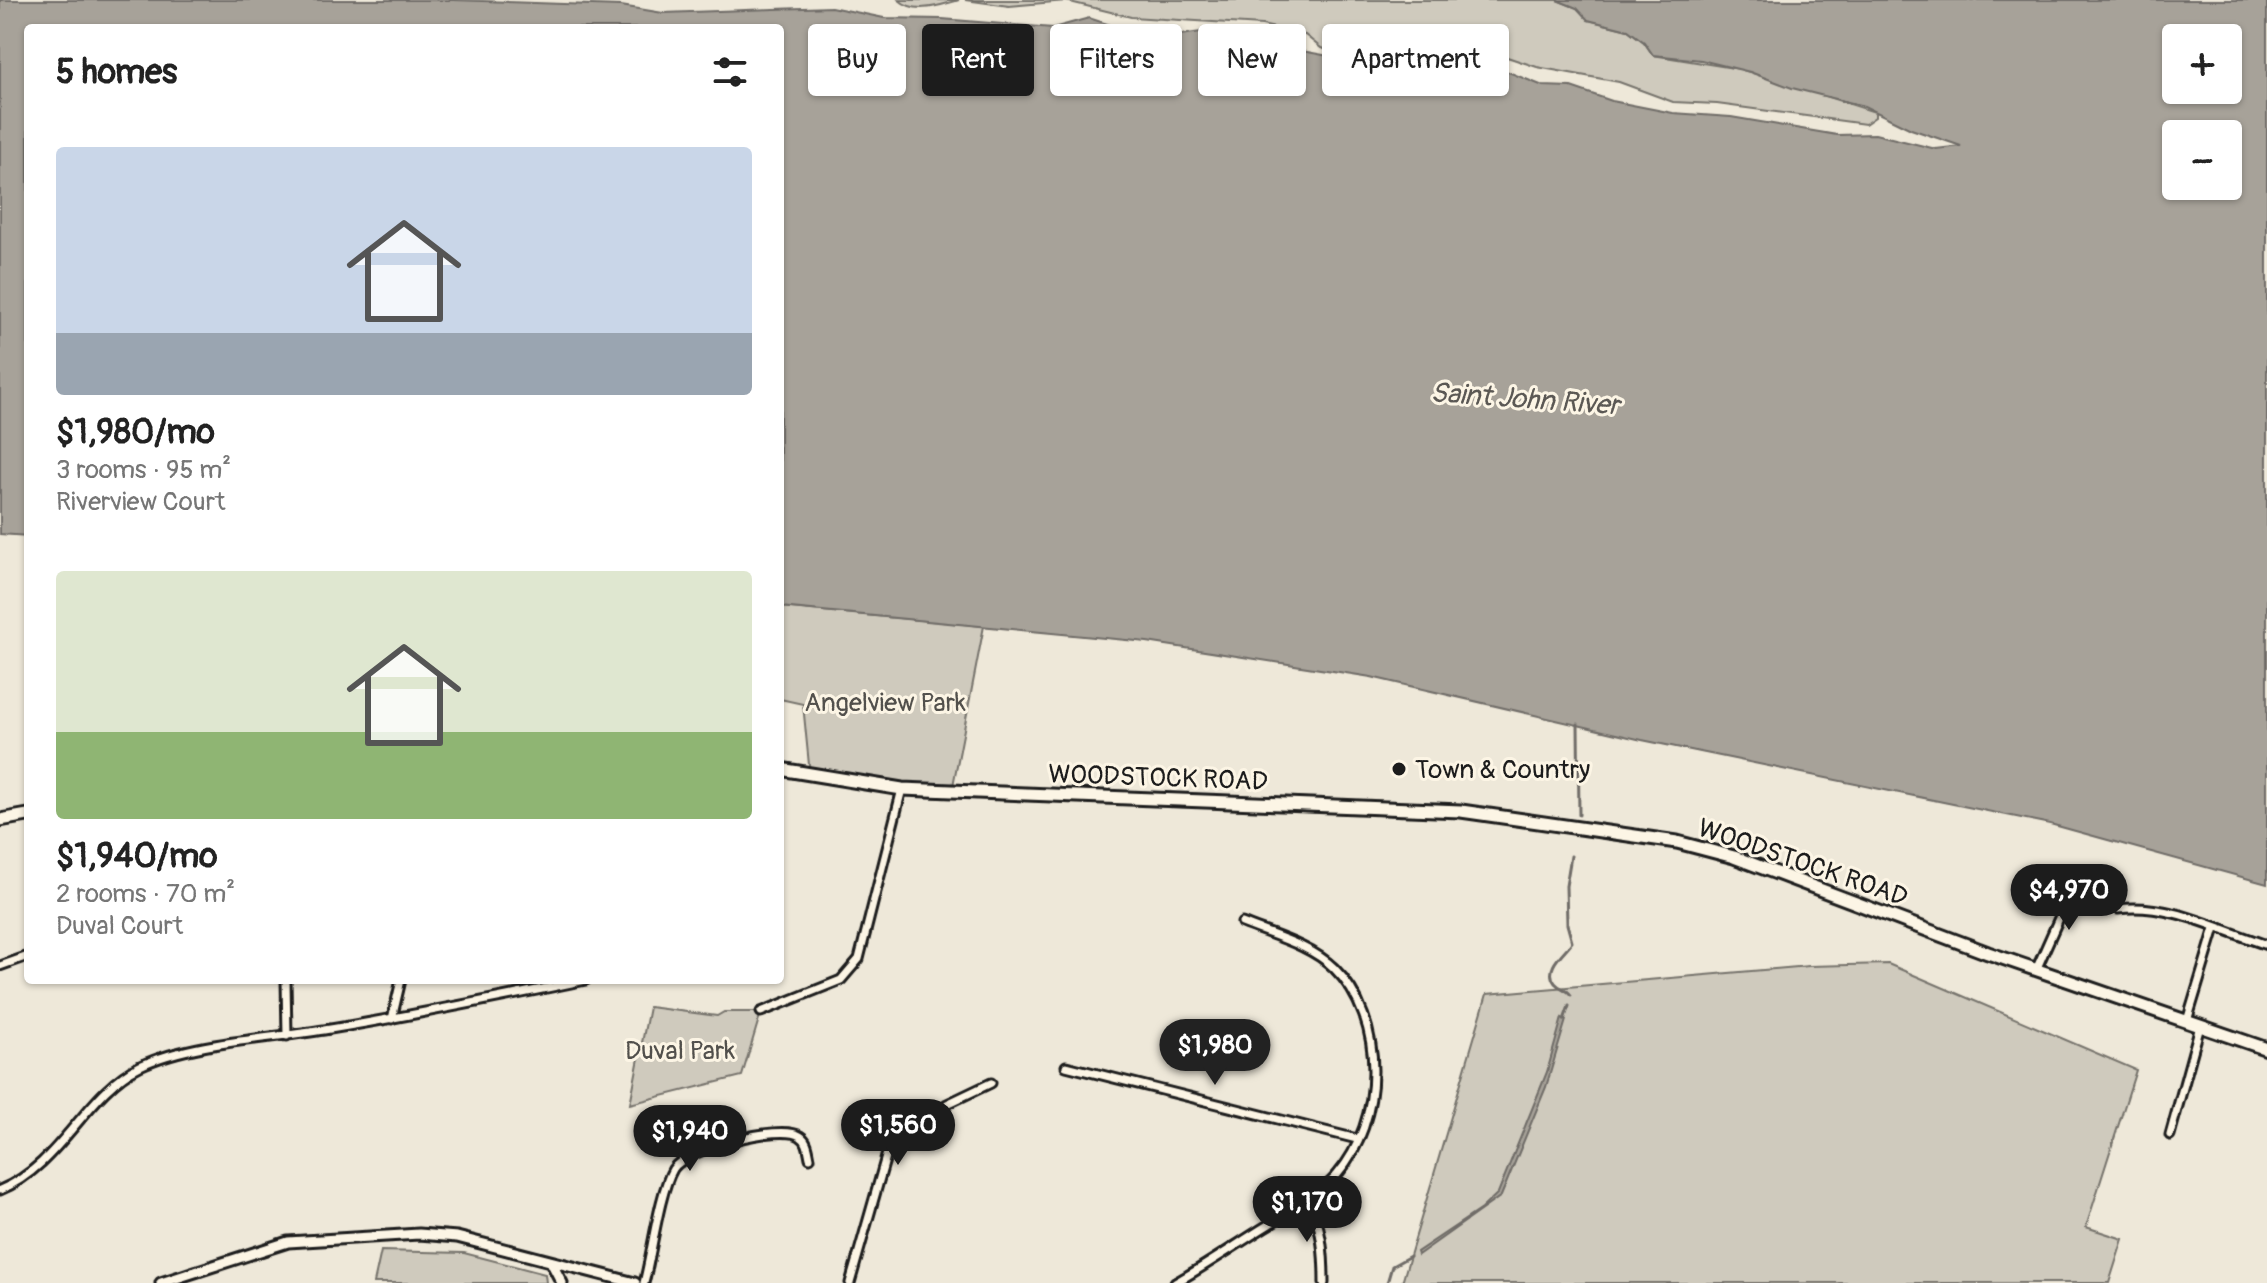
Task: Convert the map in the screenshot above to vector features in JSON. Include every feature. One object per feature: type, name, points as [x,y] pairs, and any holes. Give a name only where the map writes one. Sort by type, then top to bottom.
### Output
[{"type":"main road","name":"WOODSTOCK ROAD","points":[[784,770],[902,789],[1447,810],[1677,842],[1749,862],[2036,970],[2267,1049]]},
{"type":"main road","points":[[0,820],[24,816]]},
{"type":"street","points":[[761,1012],[825,989],[841,980],[859,959],[902,789]]},
{"type":"street","points":[[2036,970],[2075,882]]},
{"type":"street","points":[[2118,909],[2142,905],[2267,945]]},
{"type":"street","points":[[1177,1283],[1308,1199],[1335,1177],[1353,1154],[1372,1087],[1374,1063],[1369,1028],[1353,993],[1324,961],[1242,923]]},
{"type":"street","points":[[2187,1021],[2215,928]]},
{"type":"street","points":[[0,966],[24,957]]},
{"type":"street","points":[[286,984],[287,1036]]},
{"type":"street","points":[[392,1019],[400,984]]},
{"type":"street","points":[[0,1190],[15,1184],[43,1163],[112,1087],[138,1067],[196,1051],[392,1019],[566,984]]},
{"type":"street","points":[[2170,1135],[2200,1026]]},
{"type":"street","points":[[1066,1066],[1357,1139]]},
{"type":"street","points":[[850,1283],[889,1146],[947,1104],[991,1083]]},
{"type":"street","points":[[644,1283],[670,1177],[685,1156],[751,1137],[782,1132],[801,1136],[807,1143],[810,1158]]},
{"type":"street","points":[[1308,1199],[1316,1214],[1324,1253],[1324,1283]]},
{"type":"street","points":[[161,1283],[250,1252],[314,1238],[437,1234],[630,1283]]},
{"type":"street","points":[[551,1262],[562,1283]]},
{"type":"green space","points":[[899,0],[959,0],[920,8]]},
{"type":"green space","points":[[965,0],[1557,0],[1577,8],[1589,20],[1628,30],[1644,42],[1653,55],[1740,69],[1875,112],[1875,117],[1865,124],[1717,104],[1673,102],[1619,82],[1537,67],[1509,58],[1509,24],[1322,24],[1322,48],[1306,36],[1306,24],[1246,24],[1131,17],[1066,1],[1009,6]]},
{"type":"green space","name":"Angelview Park","points":[[784,607],[984,626],[952,791],[810,775],[803,704],[784,700]]},
{"type":"green space","points":[[1888,964],[2136,1070],[2086,1227],[2123,1239],[2109,1283],[1402,1283],[1487,994],[1809,966]]},
{"type":"green space","name":"Duval Park","points":[[649,1007],[717,1016],[724,1012],[761,1012],[742,1076],[630,1104]]},
{"type":"green space","points":[[381,1251],[464,1253],[545,1274],[546,1283],[374,1283]]},
{"type":"water","name":"Saint John River","points":[[0,0],[453,0],[621,6],[663,13],[831,7],[884,18],[1004,24],[922,24],[922,96],[1034,96],[1034,26],[1050,28],[1050,96],[1182,96],[1182,35],[1198,32],[1198,96],[1306,96],[1306,52],[1322,55],[1322,96],[1509,96],[1509,72],[1543,86],[1571,87],[1612,101],[1673,113],[1731,117],[1837,135],[1875,134],[1936,149],[1961,146],[1911,129],[1864,106],[1792,88],[1750,72],[1701,60],[1653,55],[1644,42],[1628,30],[1588,20],[1577,8],[1557,0],[2267,0],[2267,884],[2050,824],[1642,740],[1371,677],[1147,642],[784,607],[784,24],[24,24],[24,536],[0,534]]},
{"type":"water","points":[[1089,18],[1107,24],[1067,24]]},
{"type":"water","points":[[1562,1018],[1566,1020],[1546,1087],[1501,1196],[1418,1255],[1417,1252],[1481,1209],[1498,1193],[1547,1072]]},
{"type":"waterway","points":[[1578,724],[1579,815]]},
{"type":"waterway","points":[[1571,856],[1566,886],[1567,924],[1572,942],[1553,966],[1552,977],[1571,995]]},
{"type":"waterway","points":[[1564,1020],[1569,1006]]},
{"type":"waterway","points":[[1387,1283],[1392,1266],[1410,1256]]},
{"type":"place","name":"Town & Country","points":[[1399,769]]}]
